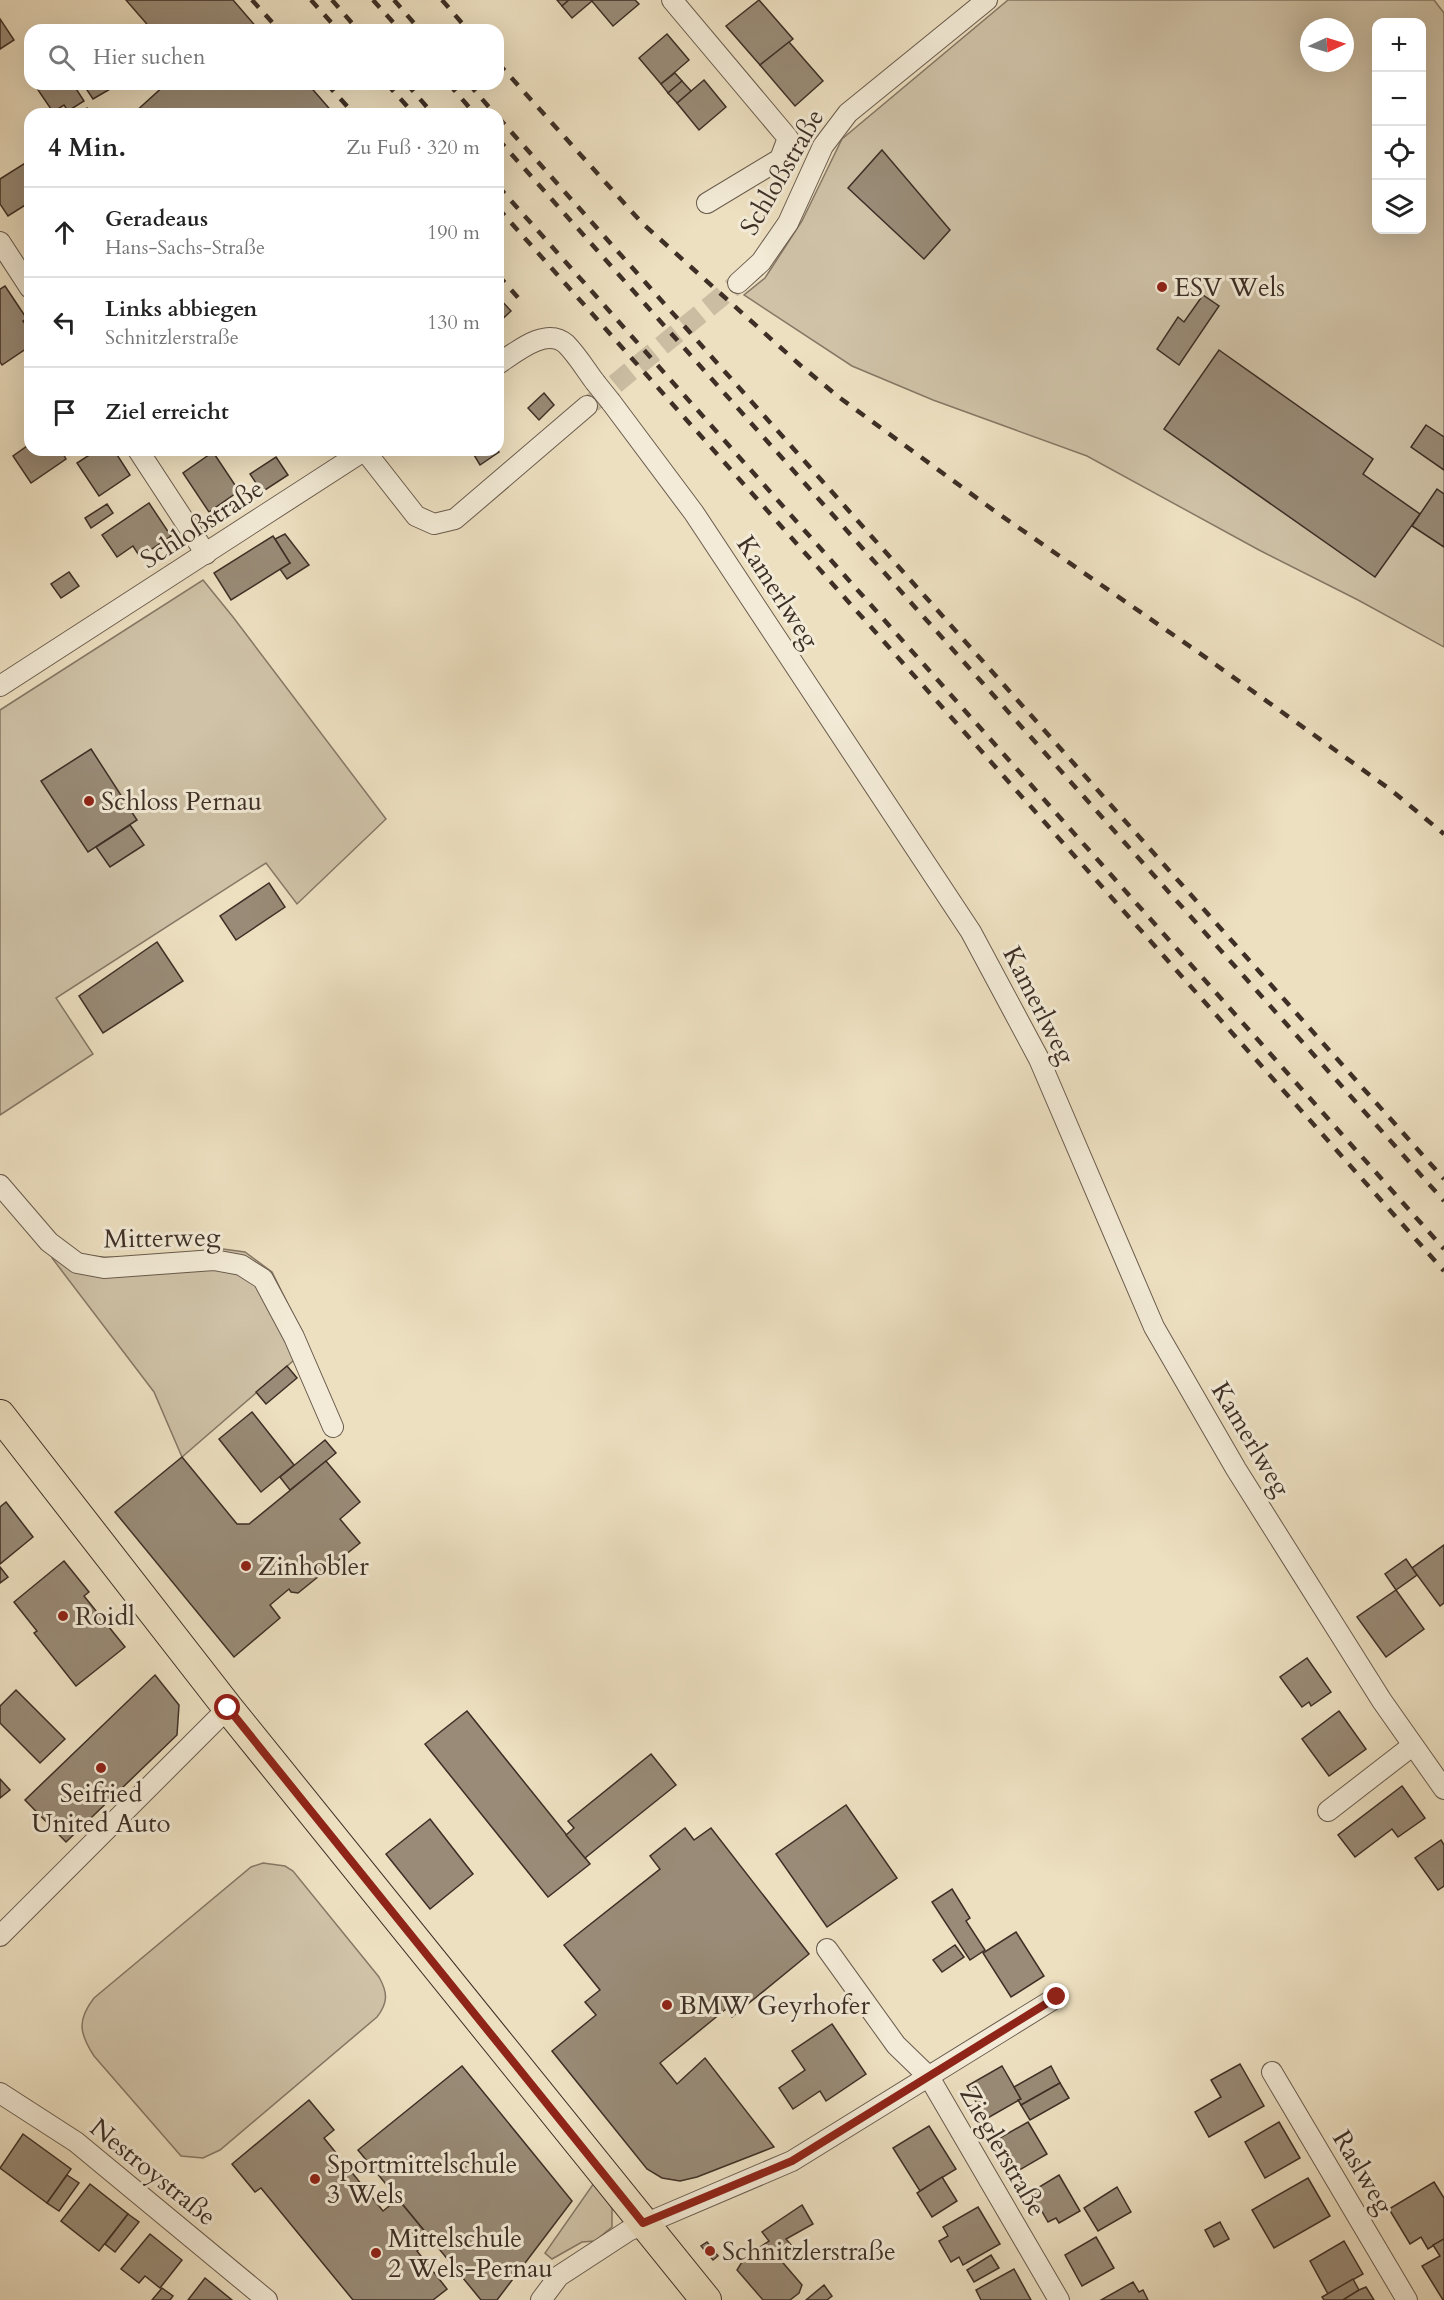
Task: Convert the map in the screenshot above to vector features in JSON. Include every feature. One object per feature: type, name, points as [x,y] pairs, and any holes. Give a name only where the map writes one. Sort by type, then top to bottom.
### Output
[{"type":"main road","points":[[0,1415],[228,1708],[706,2300]]},
{"type":"street","points":[[672,0],[788,138],[780,159],[706,203]]},
{"type":"street","name":"Schloßstraße","points":[[738,283],[761,262],[788,223],[823,146],[848,113],[987,0]]},
{"type":"street","points":[[0,243],[24,279]]},
{"type":"street","name":"Kamerlweg","points":[[504,360],[531,343],[549,338],[565,343],[694,513],[971,932],[1039,1059],[1154,1327],[1236,1469],[1382,1701],[1444,1790]]},
{"type":"street","name":"Schloßstraße","points":[[370,456],[416,516],[434,524],[455,519],[587,406]]},
{"type":"street","points":[[142,456],[206,554]]},
{"type":"street","name":"Schloßstraße","points":[[0,686],[356,456]]},
{"type":"street","name":"Mitterweg","points":[[0,1185],[49,1242],[77,1263],[104,1269],[214,1260],[241,1265],[263,1279],[294,1337],[333,1427]]},
{"type":"street","points":[[0,1936],[228,1708]]},
{"type":"street","points":[[1328,1810],[1412,1746]]},
{"type":"street","name":"Zieglerstraße","points":[[827,1948],[896,2045],[929,2077],[1059,2300]]},
{"type":"street","points":[[541,2300],[559,2276],[628,2231],[792,2161],[1057,1997]]},
{"type":"street","name":"Raslweg","points":[[1272,2072],[1407,2300]]},
{"type":"street","name":"Nestroystraße","points":[[0,2093],[76,2142],[267,2300]]},
{"type":"shaded area","name":"ESV Wels","points":[[1008,0],[1434,0],[1444,13],[1444,647],[1087,456],[933,400],[852,366],[744,295],[765,278],[802,221],[842,139]]},
{"type":"shaded area","points":[[203,580],[386,819],[297,904],[266,863],[56,998],[93,1054],[0,1115],[0,710]]},
{"type":"shaded area","points":[[59,1240],[81,1255],[103,1257],[130,1258],[223,1249],[245,1252],[272,1272],[309,1347],[182,1457],[154,1392],[52,1258]]},
{"type":"shaded area","points":[[263,1863],[285,1866],[293,1871],[379,1977],[384,1988],[385,2002],[377,2017],[220,2150],[203,2158],[181,2156],[94,2056],[85,2040],[83,2020],[94,1998],[251,1867]]},
{"type":"shaded area","points":[[594,2183],[612,2208],[612,2227],[595,2241],[582,2242],[552,2259],[545,2253]]},
{"type":"building","points":[[126,0],[233,0],[254,24],[147,24]]},
{"type":"building","points":[[557,0],[569,0],[562,6]]},
{"type":"building","points":[[569,0],[592,1],[572,18],[562,6]]},
{"type":"building","points":[[591,0],[635,0],[639,4],[613,26]]},
{"type":"building","points":[[759,0],[793,39],[760,65],[726,26]]},
{"type":"building","points":[[0,19],[14,40],[0,49]]},
{"type":"building","points":[[667,34],[689,60],[661,84],[639,58]]},
{"type":"building","points":[[789,42],[823,81],[795,106],[760,65]]},
{"type":"building","points":[[675,73],[682,81],[668,93],[661,84]]},
{"type":"building","points":[[704,80],[726,107],[699,130],[677,103]]},
{"type":"building","points":[[682,81],[691,91],[677,103],[668,93]]},
{"type":"building","points":[[38,90],[77,90],[84,101],[73,108],[66,108],[64,105],[59,108],[50,108]]},
{"type":"building","points":[[87,90],[108,90],[93,99]]},
{"type":"building","points":[[159,90],[313,90],[329,108],[140,108]]},
{"type":"building","points":[[882,150],[950,230],[924,259],[848,188]]},
{"type":"building","points":[[24,164],[24,206],[8,216],[0,204],[0,179]]},
{"type":"building","points":[[5,286],[24,314],[24,350],[2,365],[0,362],[0,289]]},
{"type":"building","points":[[1203,295],[1219,306],[1179,365],[1157,349],[1178,317],[1184,322]]},
{"type":"building","points":[[504,303],[511,311],[504,317]]},
{"type":"building","points":[[1219,350],[1373,459],[1363,474],[1420,514],[1375,577],[1164,429]]},
{"type":"building","points":[[544,393],[554,405],[539,420],[528,408]]},
{"type":"building","points":[[1426,425],[1444,437],[1444,470],[1411,447]]},
{"type":"building","points":[[24,448],[24,456],[64,456],[66,459],[31,483],[13,456]]},
{"type":"building","points":[[88,456],[118,456],[130,475],[99,496],[77,463]]},
{"type":"building","points":[[207,456],[216,456],[239,491],[209,512],[183,473]]},
{"type":"building","points":[[475,456],[493,456],[480,465]]},
{"type":"building","points":[[276,457],[288,475],[262,492],[250,474]]},
{"type":"building","points":[[1437,489],[1444,494],[1444,547],[1412,526]]},
{"type":"building","points":[[149,503],[171,536],[140,557],[133,546],[117,557],[102,535]]},
{"type":"building","points":[[107,504],[113,513],[91,528],[85,518]]},
{"type":"building","points":[[285,534],[309,565],[287,579],[280,569],[290,563],[275,539]]},
{"type":"building","points":[[273,536],[290,563],[231,600],[214,573]]},
{"type":"building","points":[[69,572],[79,586],[61,598],[51,584]]},
{"type":"building","name":"Schloss Pernau","points":[[91,749],[137,820],[88,852],[41,781]]},
{"type":"building","points":[[130,825],[144,845],[110,867],[96,847]]},
{"type":"building","points":[[269,883],[285,907],[236,940],[220,916]]},
{"type":"building","points":[[157,942],[183,981],[103,1033],[79,996]]},
{"type":"building","points":[[287,1366],[297,1378],[266,1404],[256,1392]]},
{"type":"building","points":[[252,1412],[294,1465],[261,1492],[219,1439]]},
{"type":"building","points":[[325,1440],[336,1453],[290,1490],[280,1477]]},
{"type":"building","name":"Zinhobler","points":[[182,1457],[237,1524],[249,1524],[326,1461],[360,1502],[340,1519],[360,1543],[298,1593],[291,1592],[289,1589],[270,1605],[280,1618],[234,1657],[115,1512]]},
{"type":"building","points":[[6,1502],[33,1537],[0,1564],[0,1507]]},
{"type":"building","points":[[1444,1545],[1444,1603],[1440,1606],[1412,1568]]},
{"type":"building","points":[[1406,1559],[1417,1575],[1396,1590],[1385,1574]]},
{"type":"building","name":"Roidl","points":[[64,1561],[89,1592],[84,1596],[125,1647],[76,1686],[34,1633],[37,1631],[14,1602]]},
{"type":"building","points":[[0,1567],[8,1577],[0,1583]]},
{"type":"building","points":[[1396,1590],[1424,1629],[1386,1657],[1357,1617]]},
{"type":"building","points":[[1307,1658],[1331,1692],[1311,1706],[1309,1702],[1302,1707],[1280,1677]]},
{"type":"building","name":"Seifried United Auto","points":[[155,1675],[179,1705],[177,1735],[66,1842],[25,1800]]},
{"type":"building","points":[[16,1690],[65,1739],[40,1763],[0,1723],[0,1706]]},
{"type":"building","points":[[467,1711],[590,1864],[548,1897],[425,1744]]},
{"type":"building","points":[[1339,1711],[1366,1749],[1329,1776],[1302,1739]]},
{"type":"building","points":[[651,1754],[676,1785],[585,1858],[566,1835],[574,1828],[568,1821]]},
{"type":"building","points":[[0,1779],[10,1790],[0,1798]]},
{"type":"building","points":[[1402,1786],[1425,1818],[1398,1837],[1392,1829],[1355,1857],[1338,1835]]},
{"type":"building","points":[[846,1805],[897,1878],[827,1927],[776,1854]]},
{"type":"building","points":[[430,1819],[473,1874],[430,1909],[386,1854]]},
{"type":"building","name":"BMW Geyrhofer","points":[[685,1828],[694,1840],[711,1828],[809,1954],[732,2017],[726,2009],[660,2063],[677,2084],[705,2058],[774,2147],[697,2177],[680,2181],[662,2178],[647,2169],[552,2051],[596,2015],[585,2002],[600,1990],[564,1945],[660,1869],[650,1856]]},
{"type":"building","points":[[1441,1840],[1444,1845],[1444,1886],[1438,1890],[1415,1858]]},
{"type":"building","points":[[952,1889],[970,1918],[966,1921],[985,1950],[970,1960],[932,1902]]},
{"type":"building","points":[[1016,1932],[1044,1976],[1011,1997],[983,1953]]},
{"type":"building","points":[[955,1945],[964,1957],[942,1972],[933,1960]]},
{"type":"building","points":[[832,2024],[866,2074],[826,2101],[820,2091],[793,2109],[779,2088],[805,2070],[792,2051]]},
{"type":"building","points":[[1240,2064],[1264,2106],[1209,2137],[1195,2112],[1221,2097],[1211,2080]]},
{"type":"building","points":[[462,2066],[572,2201],[497,2300],[481,2300],[358,2150]]},
{"type":"building","points":[[1002,2066],[1021,2099],[986,2119],[967,2086]]},
{"type":"building","points":[[1051,2066],[1060,2083],[1021,2105],[1018,2100],[1021,2099],[1014,2087]]},
{"type":"building","points":[[1060,2083],[1069,2098],[1030,2120],[1021,2105]]},
{"type":"building","points":[[309,2100],[334,2130],[324,2138],[383,2211],[398,2199],[431,2239],[417,2251],[447,2289],[433,2300],[353,2300],[261,2188],[255,2192],[232,2164]]},
{"type":"building","points":[[1028,2122],[1047,2154],[1016,2172],[998,2139]]},
{"type":"building","points":[[1279,2122],[1300,2158],[1265,2178],[1245,2142]]},
{"type":"building","points":[[929,2126],[956,2169],[920,2191],[893,2148]]},
{"type":"building","points":[[23,2134],[71,2169],[47,2203],[0,2168]]},
{"type":"building","points":[[67,2175],[79,2183],[59,2211],[47,2203]]},
{"type":"building","points":[[1059,2175],[1080,2211],[1059,2223],[1056,2218],[1048,2222],[1031,2192]]},
{"type":"building","points":[[942,2177],[957,2201],[932,2217],[917,2193]]},
{"type":"building","points":[[1308,2178],[1330,2216],[1274,2248],[1252,2210]]},
{"type":"building","points":[[1434,2182],[1444,2198],[1444,2239],[1428,2249],[1421,2237],[1410,2244],[1389,2209]]},
{"type":"building","points":[[90,2184],[128,2214],[99,2251],[61,2221]]},
{"type":"building","points":[[1117,2187],[1131,2212],[1098,2231],[1084,2208]]},
{"type":"building","points":[[802,2205],[813,2224],[786,2239],[792,2246],[778,2257],[802,2285],[799,2293],[790,2300],[763,2300],[737,2270],[745,2257],[769,2241],[762,2232]]},
{"type":"building","points":[[978,2207],[1000,2244],[963,2265],[959,2257],[951,2262],[939,2241],[948,2236],[943,2227]]},
{"type":"building","points":[[128,2214],[139,2222],[115,2252],[105,2244]]},
{"type":"building","points":[[1220,2222],[1229,2239],[1214,2247],[1205,2230]]},
{"type":"building","points":[[150,2234],[182,2260],[160,2288],[145,2276],[139,2283],[121,2269]]},
{"type":"building","points":[[1096,2237],[1114,2268],[1082,2286],[1065,2255]]},
{"type":"building","points":[[1444,2239],[1443,2300],[1422,2266],[1440,2256],[1433,2245]]},
{"type":"building","points":[[1344,2241],[1363,2274],[1328,2294],[1310,2261]]},
{"type":"building","name":"Schnitzlerstraße","points":[[707,2242],[718,2256],[713,2260],[701,2246]]},
{"type":"building","points":[[991,2255],[999,2268],[974,2282],[967,2270]]},
{"type":"building","points":[[1014,2269],[1031,2300],[981,2300],[976,2290]]},
{"type":"building","points":[[205,2278],[232,2300],[188,2300]]},
{"type":"building","points":[[1353,2279],[1359,2290],[1343,2300],[1324,2300],[1322,2297]]},
{"type":"building","points":[[1133,2282],[1139,2292],[1143,2290],[1148,2300],[1101,2300]]},
{"type":"building","points":[[824,2285],[832,2296],[827,2300],[806,2300]]},
{"type":"building","points":[[1366,2287],[1374,2300],[1343,2300],[1359,2290]]},
{"type":"building","points":[[162,2288],[173,2296],[170,2300],[152,2300]]},
{"type":"tunnel","points":[[592,403],[738,283]]},
{"type":"railway","points":[[252,0],[274,24]]},
{"type":"railway","points":[[311,0],[333,24]]},
{"type":"railway","points":[[332,0],[353,24]]},
{"type":"railway","points":[[373,0],[395,24]]},
{"type":"railway","points":[[394,0],[415,24]]},
{"type":"railway","points":[[442,0],[463,24]]},
{"type":"railway","points":[[504,70],[642,223],[840,398],[996,512],[1391,790],[1444,834]]},
{"type":"railway","points":[[332,90],[349,108]]},
{"type":"railway","points":[[392,90],[409,108]]},
{"type":"railway","points":[[412,90],[428,108]]},
{"type":"railway","points":[[454,90],[470,108]]},
{"type":"railway","points":[[474,90],[490,108]]},
{"type":"railway","points":[[504,124],[1444,1179]]},
{"type":"railway","points":[[504,146],[1444,1201]]},
{"type":"railway","points":[[504,193],[1444,1249]]},
{"type":"railway","points":[[504,215],[1444,1271]]},
{"type":"railway","points":[[504,282],[522,302]]},
{"type":"place","name":"ESV Wels","points":[[1162,287]]},
{"type":"place","name":"Schloss Pernau","points":[[89,801]]},
{"type":"place","name":"Zinhobler","points":[[246,1566]]},
{"type":"place","name":"Roidl","points":[[63,1616]]},
{"type":"place","name":"Seifried United Auto","points":[[101,1768]]},
{"type":"place","name":"BMW Geyrhofer","points":[[667,2005]]},
{"type":"place","name":"Sportmittelschule 3 Wels","points":[[315,2179]]},
{"type":"place","name":"Schnitzlerstraße","points":[[710,2251]]},
{"type":"place","name":"Mittelschule 2 Wels-Pernau","points":[[376,2253]]},
{"type":"route","points":[[228,1708],[643,2223],[792,2161],[1057,1997]]}]
